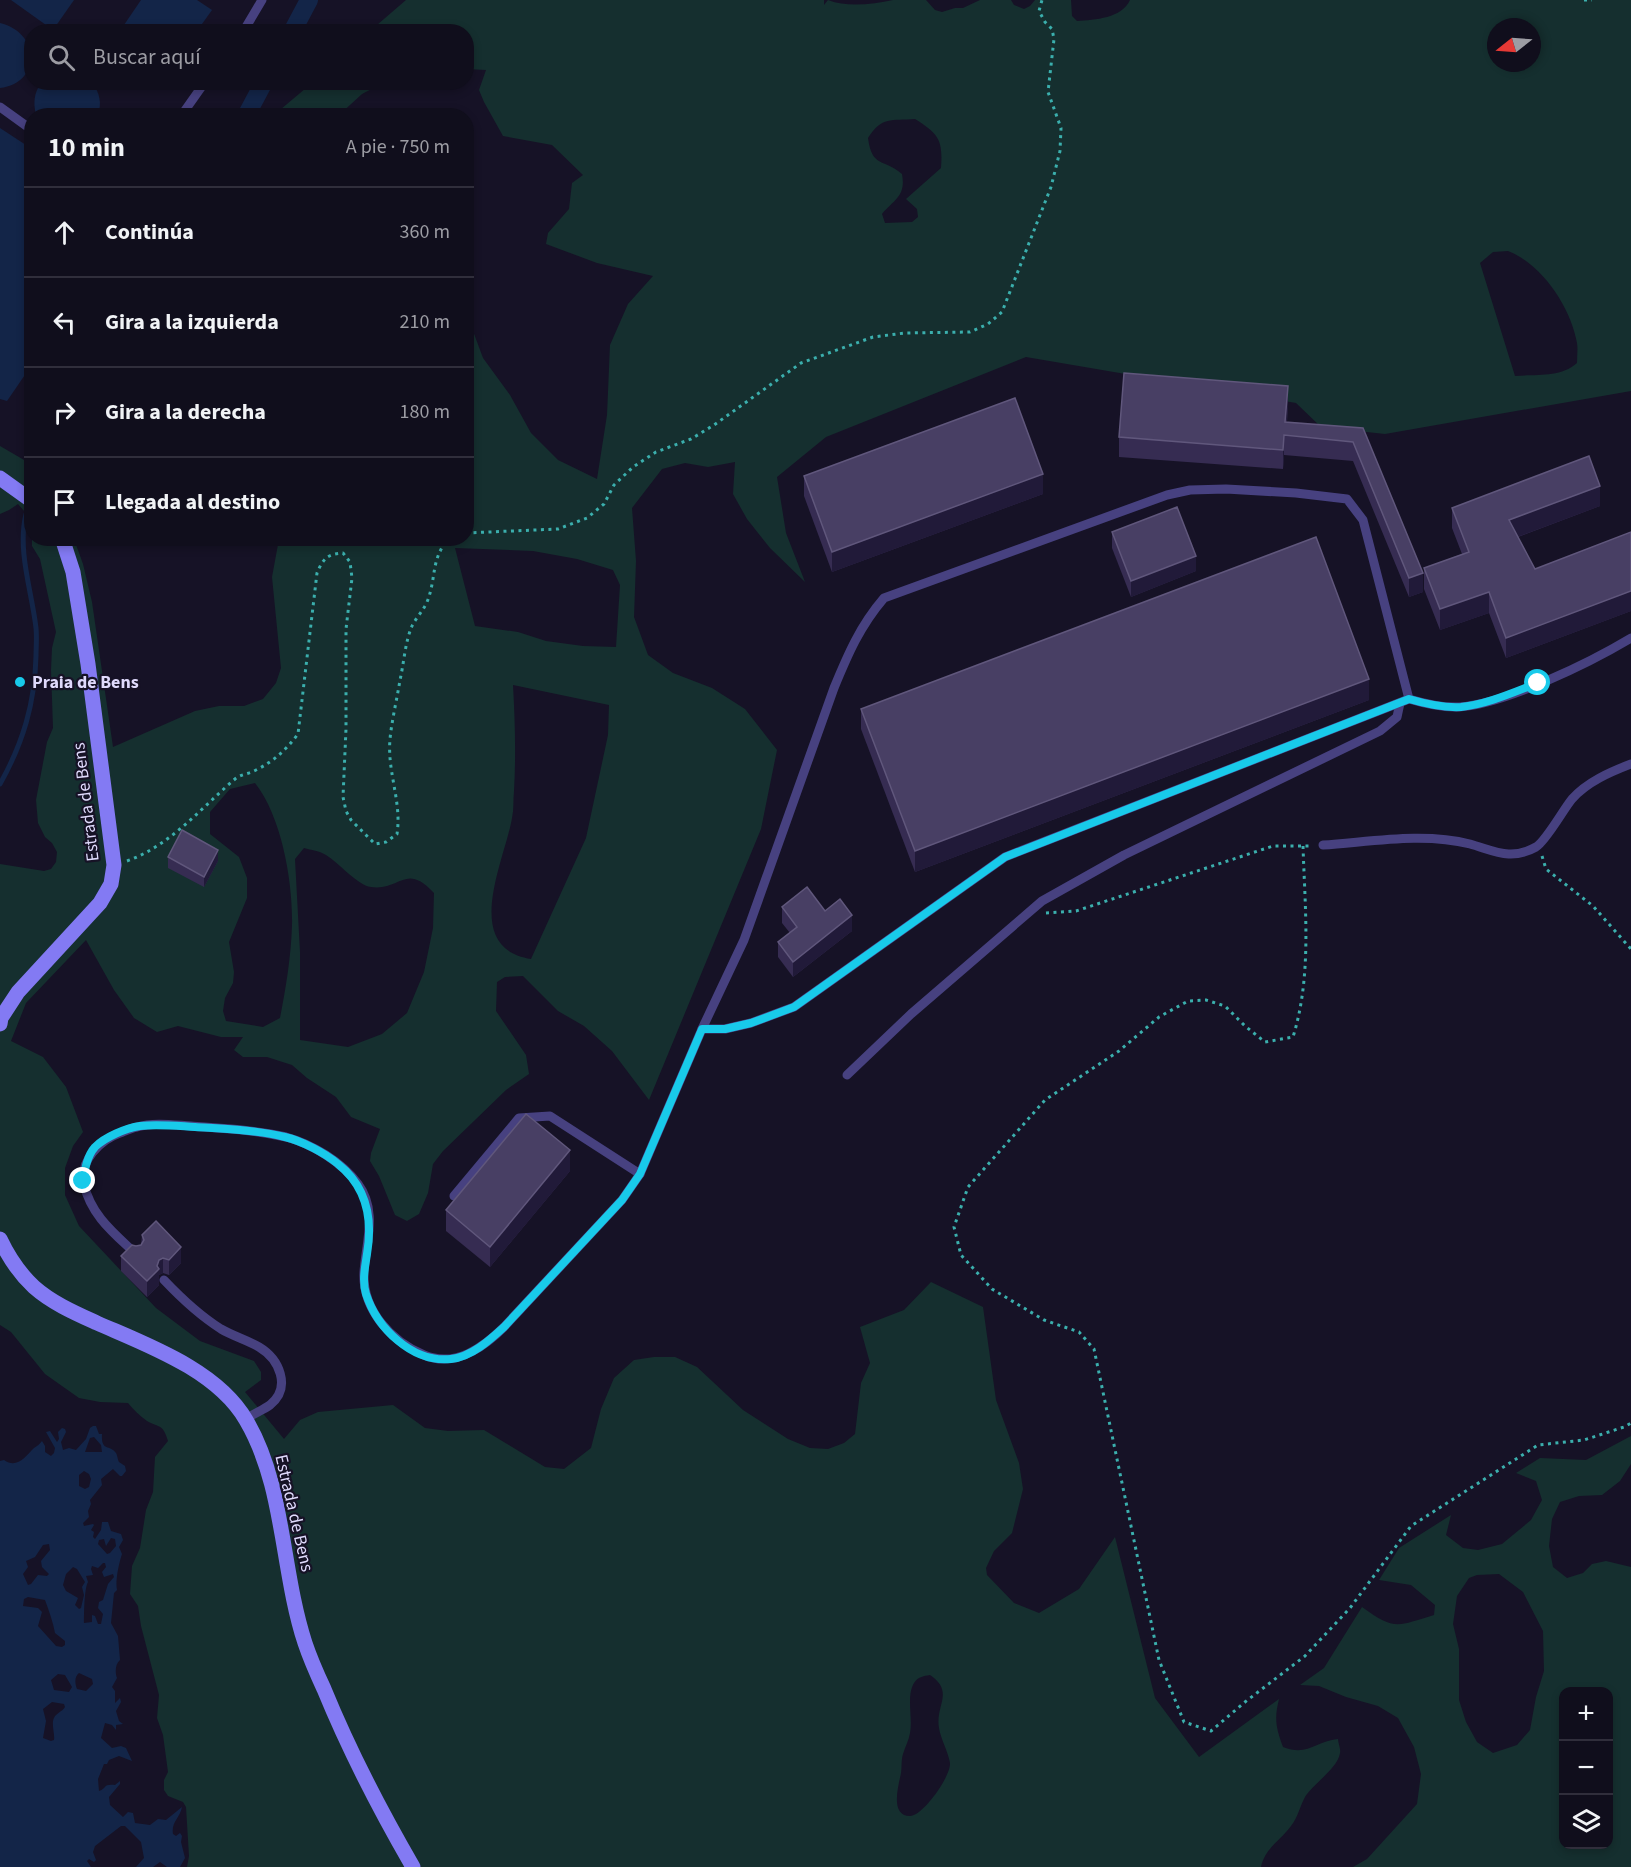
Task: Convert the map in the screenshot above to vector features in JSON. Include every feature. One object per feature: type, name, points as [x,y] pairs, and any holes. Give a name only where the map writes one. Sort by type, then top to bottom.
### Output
[{"type":"street","points":[[0,478],[24,495]]},
{"type":"street","name":"Estrada de Bens","points":[[0,1024],[18,992],[100,903],[111,884],[114,866],[88,664],[73,572],[65,546]]},
{"type":"street","name":"Estrada de Bens","points":[[0,1239],[9,1257],[34,1287],[67,1309],[158,1350],[214,1382],[246,1419],[266,1464],[288,1576],[305,1643],[347,1743],[413,1867]]},
{"type":"lane","points":[[248,24],[262,0]]},
{"type":"lane","points":[[187,108],[200,90]]},
{"type":"lane","points":[[0,107],[24,124]]},
{"type":"lane","points":[[137,1255],[101,1221],[89,1204],[83,1181],[86,1165],[95,1147],[111,1136],[138,1126],[166,1125],[230,1129],[287,1137],[338,1163],[358,1185],[368,1209],[370,1233],[364,1272],[366,1292],[374,1314],[391,1335],[406,1347],[429,1357],[451,1359],[470,1353],[489,1341],[504,1327],[622,1200],[640,1174],[702,1029],[744,940],[846,658],[867,618],[884,598],[1167,495],[1190,490],[1226,489],[1296,493],[1347,499],[1363,520],[1405,701],[1397,717],[1380,731],[1124,855],[1042,901],[911,1014],[847,1075]]},
{"type":"lane","points":[[702,1029],[725,1029],[751,1023],[794,1007],[1005,857],[1405,701],[1461,707],[1500,697],[1605,653],[1631,638]]},
{"type":"lane","points":[[1319,845],[1430,838],[1517,855],[1539,845],[1574,797],[1604,775],[1631,764]]},
{"type":"lane","points":[[454,1196],[519,1118],[550,1116],[640,1174]]},
{"type":"lane","points":[[164,1280],[190,1307],[220,1329],[259,1347],[273,1360],[282,1374],[280,1390],[272,1403],[246,1419]]},
{"type":"path","points":[[474,533],[558,529],[587,518],[604,504],[614,484],[633,467],[656,452],[691,439],[714,425],[801,363],[873,337],[905,333],[970,332],[988,324],[1002,312],[1051,187],[1060,151],[1061,128],[1048,92],[1054,39],[1052,29],[1039,11],[1042,0]]},
{"type":"path","points":[[1584,0],[1592,0]]},
{"type":"path","points":[[114,866],[145,854],[176,833],[237,777],[253,772],[285,752],[298,734],[317,573],[323,560],[331,554],[343,553],[350,562],[352,578],[346,629],[343,797],[346,811],[351,820],[375,844],[386,842],[397,834],[400,820],[390,770],[390,739],[412,626],[426,603],[433,583],[436,555],[443,546]]},
{"type":"path","points":[[1027,915],[1076,911],[1274,846],[1319,845]]},
{"type":"path","points":[[1539,845],[1546,869],[1593,906],[1631,949]]},
{"type":"path","points":[[1303,846],[1306,945],[1301,1012],[1293,1037],[1265,1042],[1225,1006],[1206,999],[1188,1001],[1159,1017],[1119,1051],[1045,1100],[968,1187],[954,1227],[961,1255],[992,1289],[1044,1320],[1079,1332],[1094,1349],[1159,1660],[1184,1722],[1211,1731],[1305,1656],[1350,1608],[1411,1526],[1538,1445],[1584,1440],[1631,1423]]},
{"type":"green space","points":[[406,0],[824,0],[824,5],[828,0],[852,5],[893,0],[926,0],[935,10],[942,12],[963,8],[980,0],[1011,0],[1014,5],[1024,9],[1035,0],[1071,0],[1072,16],[1077,21],[1100,19],[1114,14],[1121,11],[1130,0],[1631,0],[1631,391],[1385,434],[1321,427],[1296,403],[1026,357],[826,437],[777,477],[786,533],[805,582],[770,548],[747,519],[733,494],[735,462],[708,467],[685,463],[662,469],[632,508],[636,561],[634,617],[648,655],[673,673],[712,688],[745,709],[777,750],[761,829],[649,1100],[612,1051],[584,1026],[558,1011],[523,976],[505,977],[497,982],[496,1011],[526,1055],[529,1074],[506,1090],[443,1151],[433,1164],[428,1193],[419,1214],[407,1221],[395,1215],[379,1176],[370,1161],[380,1129],[351,1117],[336,1097],[292,1065],[267,1057],[243,1057],[234,1050],[243,1037],[221,1037],[178,1026],[157,1032],[134,1018],[114,990],[86,940],[26,1003],[11,1041],[43,1057],[66,1087],[83,1132],[73,1146],[65,1168],[65,1195],[79,1226],[156,1308],[200,1341],[254,1361],[261,1372],[261,1380],[245,1392],[284,1439],[300,1420],[318,1412],[393,1405],[425,1428],[448,1431],[484,1430],[545,1467],[564,1469],[591,1448],[601,1409],[614,1378],[634,1360],[675,1357],[697,1367],[743,1410],[788,1439],[810,1448],[828,1449],[844,1443],[855,1434],[861,1383],[870,1363],[860,1327],[904,1310],[931,1282],[983,1307],[996,1400],[1019,1463],[1023,1489],[1012,1533],[994,1551],[986,1568],[987,1575],[1014,1603],[1039,1613],[1079,1589],[1115,1537],[1155,1698],[1199,1757],[1279,1699],[1276,1723],[1283,1747],[1299,1750],[1338,1739],[1340,1751],[1335,1764],[1305,1797],[1293,1823],[1269,1850],[1261,1867],[187,1867],[189,1856],[186,1807],[183,1802],[168,1796],[164,1790],[164,1780],[168,1772],[163,1735],[157,1718],[159,1695],[138,1606],[130,1594],[132,1566],[140,1548],[146,1510],[153,1492],[155,1457],[168,1441],[160,1427],[147,1421],[128,1403],[100,1402],[79,1398],[45,1374],[11,1332],[0,1325],[0,864],[44,871],[51,869],[56,862],[57,852],[45,837],[38,823],[36,800],[47,742],[53,728],[51,670],[52,648],[56,632],[40,559],[32,546],[77,546],[92,602],[113,747],[195,711],[219,706],[244,706],[263,699],[276,683],[281,668],[272,577],[278,546],[474,546],[474,334],[483,358],[510,395],[531,433],[558,460],[597,479],[607,415],[610,345],[628,304],[653,276],[597,263],[546,244],[548,233],[569,209],[572,183],[583,175],[552,145],[503,136],[479,90],[486,70],[474,69],[474,24],[378,24]],"holes":[[[915,119],[929,129],[940,144],[941,168],[906,199],[917,209],[918,217],[912,222],[885,223],[882,214],[901,192],[902,174],[879,161],[872,154],[868,138],[878,126],[888,121]],[[1508,251],[1532,266],[1553,289],[1561,302],[1574,330],[1577,343],[1577,363],[1570,368],[1556,373],[1515,376],[1480,263],[1493,252]],[[455,548],[533,551],[577,559],[613,570],[620,585],[616,647],[583,646],[546,641],[518,632],[475,626]],[[513,685],[609,705],[608,735],[586,838],[531,959],[510,952],[497,938],[492,921],[492,900],[513,811],[515,764]],[[255,783],[264,797],[279,832],[288,871],[292,908],[289,960],[280,1018],[263,1027],[226,1021],[223,1011],[225,998],[233,983],[234,972],[229,942],[247,898],[247,878],[239,857],[210,834],[210,812],[230,789]],[[304,848],[326,855],[354,878],[371,887],[381,887],[409,879],[424,884],[434,893],[433,928],[424,972],[407,1013],[382,1034],[348,1047],[300,1040],[300,952],[295,859]],[[930,1675],[937,1681],[943,1693],[938,1720],[939,1728],[948,1754],[949,1769],[929,1803],[915,1814],[904,1815],[899,1811],[897,1805],[897,1791],[902,1756],[910,1733],[912,1688],[917,1679],[921,1677]]]},
{"type":"green space","points":[[304,90],[370,90],[347,108],[282,108]]},
{"type":"green space","points":[[0,446],[24,460],[24,511],[18,504],[0,514]]},
{"type":"green space","points":[[1631,1436],[1631,1464],[1620,1481],[1602,1495],[1579,1496],[1560,1502],[1552,1519],[1549,1546],[1553,1567],[1567,1578],[1583,1573],[1592,1564],[1606,1561],[1631,1567],[1631,1867],[1353,1867],[1367,1859],[1417,1804],[1421,1774],[1414,1747],[1398,1718],[1378,1706],[1319,1686],[1300,1685],[1324,1668],[1362,1607],[1382,1620],[1396,1624],[1404,1624],[1434,1615],[1435,1605],[1411,1585],[1379,1580],[1399,1548],[1451,1515],[1446,1535],[1463,1548],[1478,1550],[1502,1544],[1531,1520],[1542,1500],[1536,1481],[1516,1473],[1540,1458],[1586,1460]],"holes":[[[1499,1574],[1523,1592],[1543,1631],[1544,1671],[1530,1730],[1517,1745],[1493,1753],[1477,1742],[1466,1722],[1459,1700],[1459,1649],[1453,1624],[1457,1596],[1469,1578],[1477,1575]]]},
{"type":"water","points":[[11,0],[74,0],[57,24],[45,24]]},
{"type":"water","points":[[141,0],[197,0],[212,10],[202,24],[125,24]]},
{"type":"water","points":[[0,23],[13,28],[24,39],[24,76],[13,84],[0,88]]},
{"type":"water","points":[[96,90],[100,107],[35,108],[37,91]]},
{"type":"water","points":[[0,128],[24,144],[24,376],[7,401],[0,399]]},
{"type":"water","points":[[96,1426],[99,1434],[102,1434],[104,1446],[116,1453],[126,1471],[120,1476],[113,1469],[101,1479],[102,1485],[90,1500],[89,1517],[83,1523],[84,1526],[94,1525],[91,1530],[94,1532],[95,1539],[101,1530],[102,1522],[108,1522],[111,1531],[121,1534],[123,1540],[119,1547],[122,1554],[111,1623],[118,1636],[120,1660],[116,1669],[117,1678],[112,1687],[115,1691],[115,1703],[120,1698],[121,1702],[116,1711],[119,1721],[123,1724],[116,1725],[116,1730],[112,1725],[105,1723],[101,1738],[112,1748],[121,1746],[126,1748],[132,1761],[119,1756],[104,1764],[98,1779],[99,1791],[120,1781],[109,1797],[110,1805],[123,1817],[128,1812],[133,1813],[135,1823],[150,1825],[158,1819],[166,1820],[182,1807],[174,1823],[173,1834],[176,1836],[180,1833],[182,1836],[181,1842],[185,1858],[180,1867],[167,1867],[160,1862],[153,1867],[136,1867],[144,1858],[141,1842],[125,1826],[121,1826],[95,1846],[93,1852],[96,1860],[87,1861],[91,1867],[0,1867],[0,1461],[17,1463],[42,1441],[45,1452],[51,1456],[55,1448],[46,1432],[50,1431],[57,1442],[58,1432],[62,1428],[66,1432],[61,1442],[63,1450],[69,1448],[76,1450],[86,1439],[90,1428]],"holes":[[[94,1437],[101,1445],[102,1452],[85,1452],[90,1438]],[[84,1471],[91,1479],[89,1487],[85,1489],[79,1486],[79,1475]],[[111,1538],[115,1539],[116,1546],[107,1554],[98,1544],[99,1540],[104,1539],[106,1546]],[[49,1544],[50,1550],[41,1561],[42,1567],[49,1574],[47,1576],[38,1575],[28,1585],[23,1574],[28,1567],[26,1561],[35,1557],[43,1545]],[[105,1563],[106,1567],[102,1572],[104,1577],[113,1574],[114,1577],[108,1584],[103,1600],[99,1602],[98,1608],[103,1614],[101,1624],[98,1624],[95,1616],[92,1615],[92,1622],[84,1623],[88,1582],[86,1576],[93,1575],[92,1566],[98,1568]],[[73,1567],[77,1569],[85,1582],[82,1587],[84,1595],[81,1608],[75,1605],[78,1598],[66,1591],[63,1585],[66,1574]],[[28,1597],[45,1600],[55,1633],[65,1641],[65,1645],[56,1646],[38,1626],[42,1612],[38,1608],[23,1606],[24,1599]],[[79,1673],[92,1679],[93,1684],[86,1691],[77,1689],[76,1676]],[[58,1674],[65,1675],[72,1687],[69,1692],[54,1690],[51,1680]],[[52,1702],[64,1704],[65,1707],[53,1720],[54,1740],[43,1738],[46,1721],[43,1709]]]},
{"type":"building","points":[[1124,373],[1288,386],[1285,422],[1363,428],[1423,573],[1409,578],[1353,442],[1284,435],[1283,450],[1119,437]]},
{"type":"building","points":[[1015,398],[1043,474],[832,552],[804,476]]},
{"type":"building","points":[[1589,456],[1600,486],[1509,520],[1535,569],[1631,532],[1631,591],[1506,638],[1489,592],[1440,609],[1424,568],[1469,552],[1452,508]]},
{"type":"building","points":[[1177,507],[1196,556],[1131,581],[1112,532]]},
{"type":"building","points":[[1316,537],[1369,679],[915,851],[861,709]]},
{"type":"building","points":[[182,830],[218,850],[204,877],[168,857]]},
{"type":"building","points":[[807,887],[825,911],[840,899],[852,915],[793,962],[778,942],[797,927],[782,907]]},
{"type":"building","points":[[526,1114],[570,1150],[490,1247],[446,1210]]},
{"type":"building","points":[[156,1221],[181,1247],[169,1260],[163,1258],[159,1260],[157,1266],[159,1269],[147,1281],[121,1256],[132,1245],[141,1245],[144,1240],[142,1235]]},
{"type":"waterway","points":[[296,24],[309,0]]},
{"type":"waterway","points":[[250,108],[260,90]]},
{"type":"waterway","points":[[0,784],[21,738],[30,706],[35,673],[36,628],[24,557],[24,528]]},
{"type":"place","name":"Praia de Bens","points":[[20,682]]},
{"type":"route","points":[[83,1181],[86,1165],[95,1147],[111,1136],[138,1126],[166,1125],[230,1129],[287,1137],[338,1163],[358,1185],[368,1209],[370,1233],[364,1272],[366,1292],[374,1314],[391,1335],[406,1347],[429,1357],[451,1359],[470,1353],[489,1341],[504,1327],[622,1200],[640,1174],[702,1029],[725,1029],[751,1023],[794,1007],[1005,857],[1409,699],[1435,706],[1461,707],[1500,697],[1538,683]]}]
